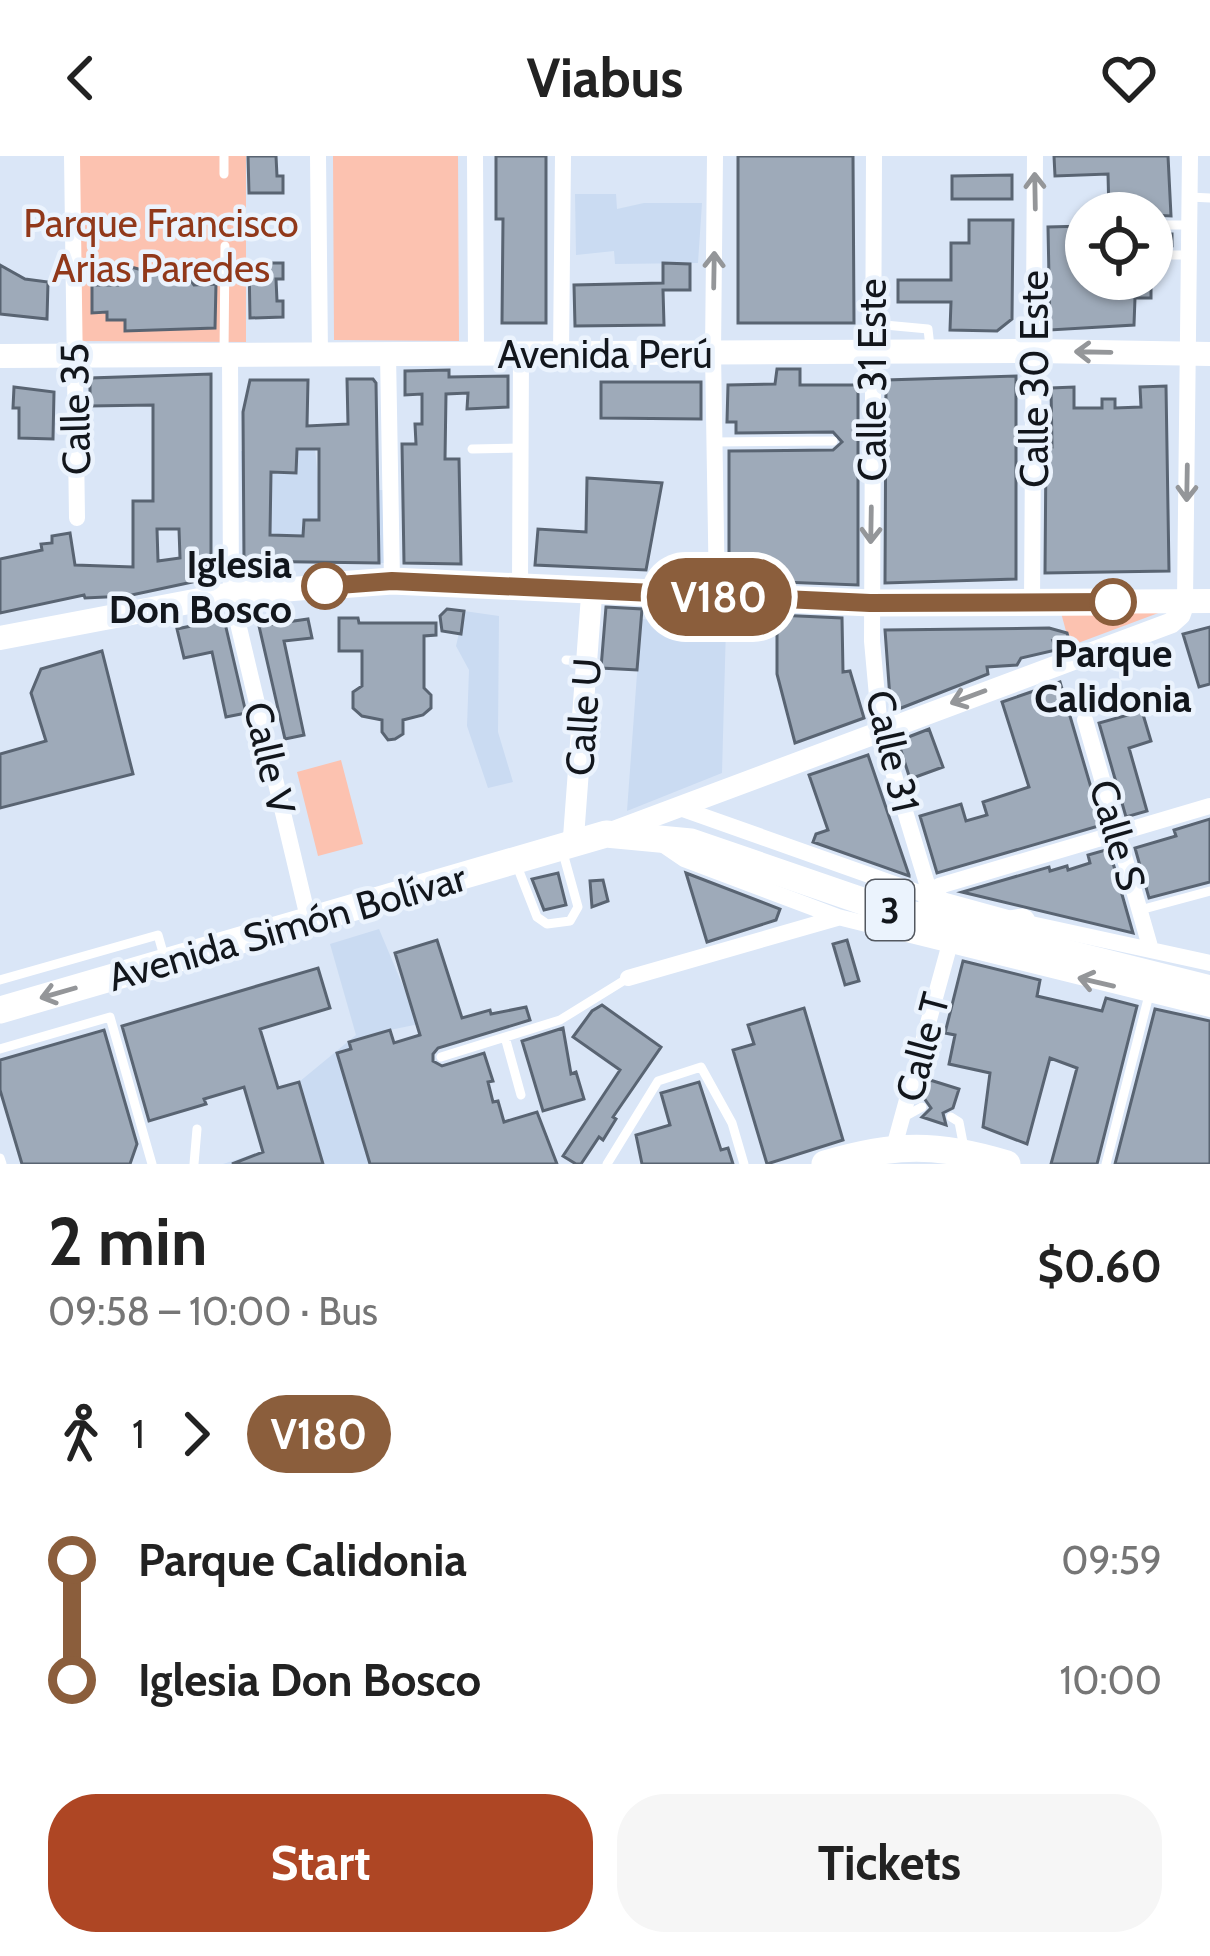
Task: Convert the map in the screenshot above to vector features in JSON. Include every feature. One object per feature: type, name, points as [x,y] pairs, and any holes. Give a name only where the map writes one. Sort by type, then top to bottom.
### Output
[{"type":"main road","name":"Avenida Perú","points":[[0,356],[1200,354]]},
{"type":"main road","points":[[0,638],[231,594],[392,581],[870,603],[1197,601]]},
{"type":"main road","name":"3","points":[[568,846],[606,834],[691,842],[958,939],[1210,989]]},
{"type":"main road","name":"Avenida Simón Bolívar","points":[[0,1010],[568,846]]},
{"type":"main road","points":[[931,897],[958,939],[1022,922]]},
{"type":"main road","points":[[825,1164],[876,1154],[964,1151],[1007,1164]]},
{"type":"street","name":"Calle 35","points":[[72,156],[77,518]]},
{"type":"street","points":[[319,156],[320,355]]},
{"type":"street","points":[[475,156],[476,354]]},
{"type":"street","points":[[561,354],[562,156]]},
{"type":"street","points":[[715,156],[717,597]]},
{"type":"street","name":"Calle 31 Este","points":[[870,603],[874,156]]},
{"type":"street","name":"Calle 30 Este","points":[[1032,602],[1035,156]]},
{"type":"street","points":[[606,834],[1171,623],[1197,601],[1200,354],[1191,255],[1190,156]]},
{"type":"street","points":[[388,354],[392,581]]},
{"type":"street","points":[[520,584],[521,354]]},
{"type":"street","name":"Calle V","points":[[227,357],[231,594],[309,922]]},
{"type":"street","name":"Calle U","points":[[568,846],[576,661],[592,590]]},
{"type":"street","name":"Calle 31","points":[[870,603],[880,728],[931,897]]},
{"type":"street","name":"Calle S","points":[[1085,720],[1151,950]]},
{"type":"street","points":[[931,897],[939,886],[1210,806]]},
{"type":"street","points":[[677,807],[931,897],[1210,963]]},
{"type":"street","points":[[652,836],[684,859],[838,917],[958,939],[1210,1009]]},
{"type":"street","points":[[628,978],[838,917]]},
{"type":"street","name":"Calle T","points":[[876,1154],[902,1118],[958,939]]},
{"type":"lane","points":[[224,156],[224,174]]},
{"type":"lane","points":[[1190,197],[1210,198]]},
{"type":"lane","points":[[1173,225],[1190,225]]},
{"type":"lane","points":[[225,246],[227,357]]},
{"type":"lane","points":[[1173,255],[1191,255]]},
{"type":"lane","points":[[874,324],[928,329],[930,352]]},
{"type":"lane","points":[[715,442],[832,441]]},
{"type":"lane","points":[[472,448],[521,448]]},
{"type":"lane","points":[[515,861],[537,917],[547,924],[570,921],[578,907],[568,846]]},
{"type":"lane","points":[[1139,910],[1210,890]]},
{"type":"lane","points":[[0,980],[158,935],[166,962]]},
{"type":"lane","points":[[441,1057],[560,1020],[628,978]]},
{"type":"lane","points":[[1106,1164],[1149,994]]},
{"type":"lane","points":[[0,1049],[110,1017],[152,1164]]},
{"type":"lane","points":[[505,1037],[521,1095]]},
{"type":"lane","points":[[607,1164],[658,1081],[701,1067],[732,1123],[744,1164]]},
{"type":"lane","points":[[902,1118],[922,1108]]},
{"type":"lane","points":[[951,1117],[959,1122],[964,1151]]},
{"type":"lane","points":[[194,1164],[197,1129]]},
{"type":"shaded area","points":[[575,194],[616,194],[617,209],[644,203],[702,203],[698,263],[615,264],[614,251],[576,255]]},
{"type":"shaded area","points":[[315,448],[319,490],[383,490],[384,563],[243,561],[241,451]]},
{"type":"shaded area","points":[[464,611],[499,616],[498,732],[513,782],[488,788],[467,726],[469,670],[456,646]]},
{"type":"shaded area","points":[[641,619],[726,626],[722,773],[627,811]]},
{"type":"shaded area","points":[[379,929],[419,1024],[390,1030],[420,1129],[420,1164],[223,1164],[263,1151],[247,1097],[299,1082],[356,1035],[330,944]]},
{"type":"green space","name":"Parque Francisco Arias Paredes","points":[[75,156],[246,156],[246,342],[76,341]]},
{"type":"green space","points":[[333,156],[458,156],[459,341],[334,340]]},
{"type":"green space","points":[[1060,609],[1161,612],[1070,646]]},
{"type":"green space","points":[[341,760],[363,844],[318,856],[297,772]]},
{"type":"building","points":[[248,156],[276,156],[283,193],[249,193]]},
{"type":"building","points":[[496,156],[546,156],[546,323],[502,323],[503,219],[496,219]]},
{"type":"building","points":[[738,156],[853,156],[854,323],[738,323]]},
{"type":"building","points":[[1054,156],[1168,156],[1170,192],[1108,192],[1108,174],[1055,176]]},
{"type":"building","points":[[1012,175],[1012,199],[952,199],[952,176]]},
{"type":"building","points":[[969,220],[1013,220],[1012,319],[997,331],[950,330],[951,302],[898,302],[898,280],[951,280],[951,243],[969,243]]},
{"type":"building","points":[[1048,227],[1065,227],[1065,300],[1135,300],[1134,325],[1050,330]]},
{"type":"building","points":[[249,263],[283,263],[283,279],[276,279],[283,317],[250,318]]},
{"type":"building","points":[[663,263],[690,264],[690,290],[663,290],[664,325],[575,326],[574,285],[663,283]]},
{"type":"building","points":[[0,265],[25,279],[48,282],[47,319],[0,314]]},
{"type":"building","points":[[181,266],[194,285],[216,284],[215,328],[125,331],[125,320],[107,320],[107,312],[92,313],[92,285],[118,285],[131,267],[157,274]]},
{"type":"building","points":[[777,369],[800,369],[800,385],[855,385],[858,393],[858,585],[729,580],[729,451],[833,450],[842,442],[833,432],[736,433],[736,422],[727,422],[728,385],[775,384]]},
{"type":"building","points":[[449,370],[449,377],[508,376],[508,407],[467,409],[468,393],[446,394],[445,459],[459,459],[461,564],[404,563],[402,444],[416,444],[415,424],[422,424],[422,394],[405,395],[405,371]]},
{"type":"building","points":[[211,374],[211,578],[127,596],[84,595],[0,613],[0,559],[42,550],[41,544],[52,543],[52,536],[70,533],[75,565],[133,567],[133,501],[153,501],[153,405],[90,406],[90,378]],"holes":[[[157,529],[179,529],[180,558],[158,561]]]},
{"type":"building","points":[[1016,376],[1016,579],[885,583],[886,380]]},
{"type":"building","points":[[347,379],[373,379],[379,563],[244,561],[243,412],[250,380],[308,380],[307,426],[348,424]],"holes":[[[297,449],[319,449],[319,520],[304,520],[303,536],[270,535],[271,472],[296,473]]]},
{"type":"building","points":[[601,382],[701,382],[701,419],[601,418]]},
{"type":"building","points":[[1166,386],[1169,571],[1045,573],[1051,388],[1074,387],[1074,408],[1102,408],[1102,399],[1115,399],[1115,408],[1141,407],[1140,387]]},
{"type":"building","points":[[14,387],[54,392],[53,439],[19,438]]},
{"type":"building","points":[[587,478],[662,483],[646,570],[535,565],[538,529],[586,532]]},
{"type":"building","points":[[606,607],[642,609],[637,670],[601,668]]},
{"type":"building","points":[[447,609],[464,611],[461,634],[442,631],[440,616]]},
{"type":"building","points":[[777,615],[842,618],[843,672],[850,671],[864,718],[795,743],[777,674]]},
{"type":"building","points":[[339,618],[358,618],[359,623],[436,623],[436,635],[424,636],[424,688],[431,695],[431,708],[403,720],[403,734],[395,739],[388,740],[382,732],[382,720],[362,716],[353,708],[353,692],[362,686],[362,651],[339,651]]},
{"type":"building","points":[[224,619],[246,713],[226,717],[212,652],[184,658],[177,629]]},
{"type":"building","points":[[308,619],[312,638],[284,641],[304,735],[285,739],[259,626]]},
{"type":"building","points":[[1210,627],[1210,684],[1199,687],[1183,634]]},
{"type":"building","points":[[1049,628],[1067,633],[1070,645],[1053,641],[1056,650],[1021,658],[1017,665],[987,667],[988,674],[891,712],[885,630]]},
{"type":"building","points":[[102,651],[133,774],[0,808],[0,754],[46,741],[31,693],[41,669]]},
{"type":"building","points":[[1060,682],[1102,825],[937,873],[920,816],[961,804],[966,821],[987,815],[983,802],[1029,787],[1002,702]]},
{"type":"building","points":[[1142,711],[1151,741],[1129,748],[1147,811],[1126,817],[1099,723]]},
{"type":"building","points":[[929,729],[943,767],[910,779],[898,741]]},
{"type":"building","points":[[868,755],[909,876],[813,842],[816,834],[828,830],[809,775]]},
{"type":"building","points":[[1210,819],[1210,882],[1149,898],[1135,848]]},
{"type":"building","points":[[1109,849],[1133,933],[962,892],[1049,867],[1050,871],[1067,866],[1068,870],[1090,863],[1088,855]]},
{"type":"building","points":[[558,873],[566,905],[544,910],[532,879]]},
{"type":"building","points":[[686,873],[780,909],[776,920],[707,942]]},
{"type":"building","points":[[603,880],[608,901],[592,907],[590,881]]},
{"type":"building","points":[[437,940],[462,1018],[526,1007],[530,1020],[438,1048],[433,1061],[442,1066],[484,1053],[493,1081],[488,1082],[493,1102],[498,1101],[504,1122],[537,1112],[557,1164],[370,1164],[337,1053],[351,1049],[349,1042],[390,1030],[394,1043],[420,1035],[395,953]]},
{"type":"building","points":[[847,940],[859,981],[845,985],[833,944]]},
{"type":"building","points":[[963,961],[1040,980],[1037,996],[1102,1011],[1106,998],[1137,1006],[1097,1164],[1051,1164],[1077,1068],[1050,1058],[1027,1144],[983,1127],[990,1073],[949,1064],[955,1035],[945,1033]]},
{"type":"building","points":[[318,968],[330,1008],[260,1029],[278,1088],[299,1082],[323,1164],[232,1164],[263,1152],[244,1087],[149,1121],[122,1026]]},
{"type":"building","points":[[602,1005],[661,1047],[613,1117],[603,1140],[599,1137],[581,1164],[576,1164],[563,1156],[620,1070],[573,1037]]},
{"type":"building","points":[[804,1008],[843,1140],[767,1164],[733,1050],[754,1044],[748,1025]]},
{"type":"building","points":[[1155,1009],[1210,1021],[1210,1164],[1115,1164]]},
{"type":"building","points":[[563,1028],[571,1074],[576,1072],[584,1099],[543,1111],[522,1041]]},
{"type":"building","points":[[104,1030],[137,1144],[130,1164],[22,1164],[0,1090],[0,1060]]},
{"type":"building","points":[[930,1080],[959,1089],[953,1108],[943,1113],[946,1125],[922,1117],[931,1108],[924,1098]]},
{"type":"building","points":[[699,1082],[721,1150],[728,1148],[733,1164],[642,1164],[636,1135],[670,1125],[661,1093]]},
{"type":"bus line","name":"V180","points":[[325,586],[392,581],[870,603],[1113,602]]},
{"type":"place","name":"Iglesia Don Bosco","points":[[325,586]]},
{"type":"place","name":"Parque Calidonia","points":[[1113,602]]}]
